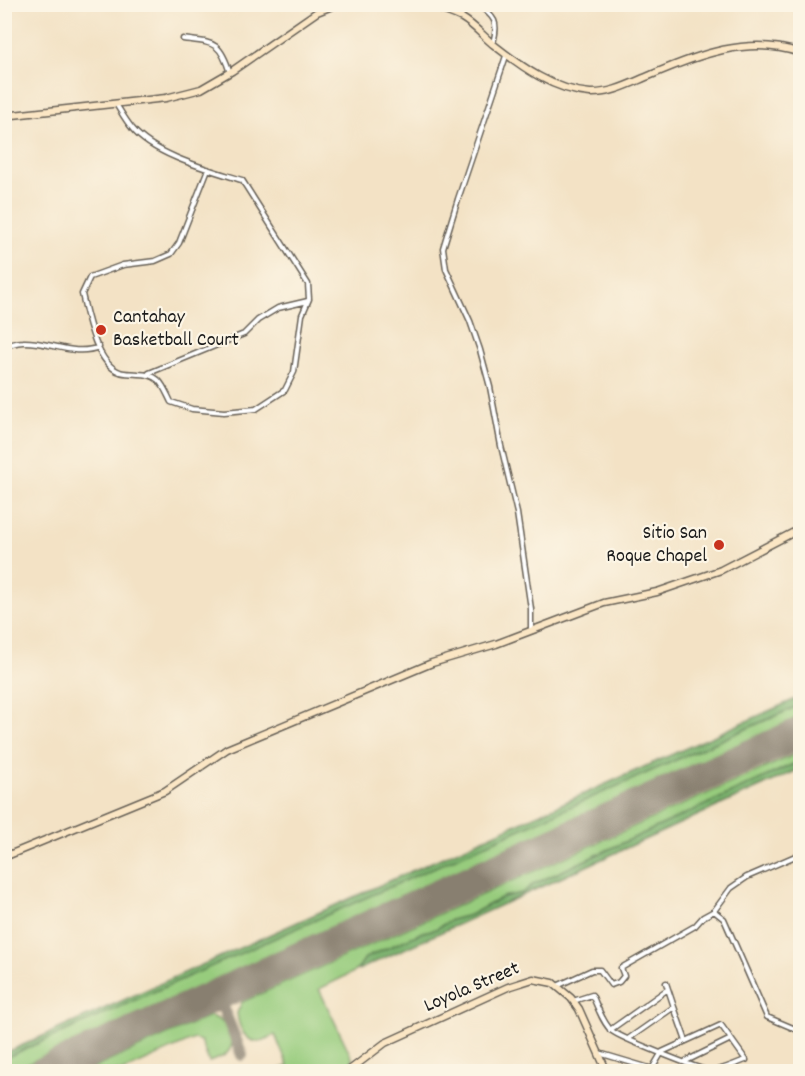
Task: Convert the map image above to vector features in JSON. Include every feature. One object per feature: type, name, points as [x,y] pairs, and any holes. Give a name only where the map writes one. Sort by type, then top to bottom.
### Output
[{"type":"street","points":[[4,117],[166,98],[201,89],[230,73],[317,12],[337,4]]},
{"type":"street","points":[[423,4],[464,19],[507,54],[550,83],[568,90],[592,93],[616,90],[688,59],[714,51],[740,47],[801,53]]},
{"type":"street","points":[[477,4],[487,11],[495,22],[497,28],[493,44]]},
{"type":"street","points":[[183,39],[217,46],[224,54],[230,73]]},
{"type":"street","points":[[507,54],[443,248],[446,269],[477,340],[490,387],[501,446],[518,513],[531,609],[531,629]]},
{"type":"street","points":[[116,104],[133,130],[159,150],[242,180],[309,285],[308,301],[302,315],[294,372],[285,390],[256,409],[224,412],[192,409],[171,402],[159,379],[148,374],[119,372],[109,365],[94,339],[82,294],[90,277],[123,265],[155,261],[171,254],[179,243],[208,169]]},
{"type":"street","points":[[148,374],[244,334],[258,320],[278,308],[308,301]]},
{"type":"street","points":[[4,346],[23,342],[89,351],[99,347]]},
{"type":"street","points":[[4,857],[165,791],[226,749],[432,663],[496,644],[604,603],[657,592],[720,570],[801,529]]},
{"type":"street","points":[[607,1071],[579,1009],[557,986],[592,970],[600,970],[611,985],[619,982],[624,976],[621,968],[695,926],[702,918],[714,911],[731,888],[747,877],[801,854]]},
{"type":"street","points":[[714,911],[724,919],[767,1017],[801,1031]]},
{"type":"street","name":"Loyola Street","points":[[347,1071],[385,1043],[520,982],[533,979],[544,980],[557,986]]},
{"type":"street","points":[[666,983],[686,1041]]},
{"type":"street","points":[[610,1030],[668,989]]},
{"type":"street","points":[[573,1001],[592,995],[610,1030],[628,1040],[662,1052],[711,1071],[746,1060],[721,1025],[662,1052],[652,1070]]},
{"type":"street","points":[[628,1040],[674,1007]]},
{"type":"street","points":[[686,1062],[731,1039]]},
{"type":"street","points":[[598,1053],[652,1070],[663,1071]]},
{"type":"green space","points":[[800,697],[800,705],[5,1058],[5,1053]]},
{"type":"green space","points":[[800,705],[800,717],[11,1071],[5,1071],[4,1058]]},
{"type":"green space","points":[[800,752],[800,761],[534,884],[522,893],[503,897],[470,915],[451,920],[436,929],[423,932],[365,958],[356,971],[319,989],[353,1060],[343,1071],[281,1071],[280,1069],[288,1066],[275,1035],[255,1041],[243,1033],[237,1013],[242,1002]]},
{"type":"green space","points":[[800,761],[800,769],[356,971],[365,958],[423,932],[436,929],[451,920],[470,915],[503,897],[522,893],[534,884]]},
{"type":"green space","points":[[209,1016],[225,1025],[231,1036],[231,1047],[221,1057],[209,1062],[201,1041],[194,1039],[123,1071],[87,1071]]},
{"type":"taxiway","points":[[223,1008],[234,987]]},
{"type":"taxiway","points":[[191,1006],[210,1003],[223,1008],[242,1055]]},
{"type":"runway","points":[[45,1072],[800,733]]},
{"type":"place","name":"Cantahay Basketball Court","points":[[101,330]]},
{"type":"place","name":"Sitio San Roque Chapel","points":[[719,545]]}]
